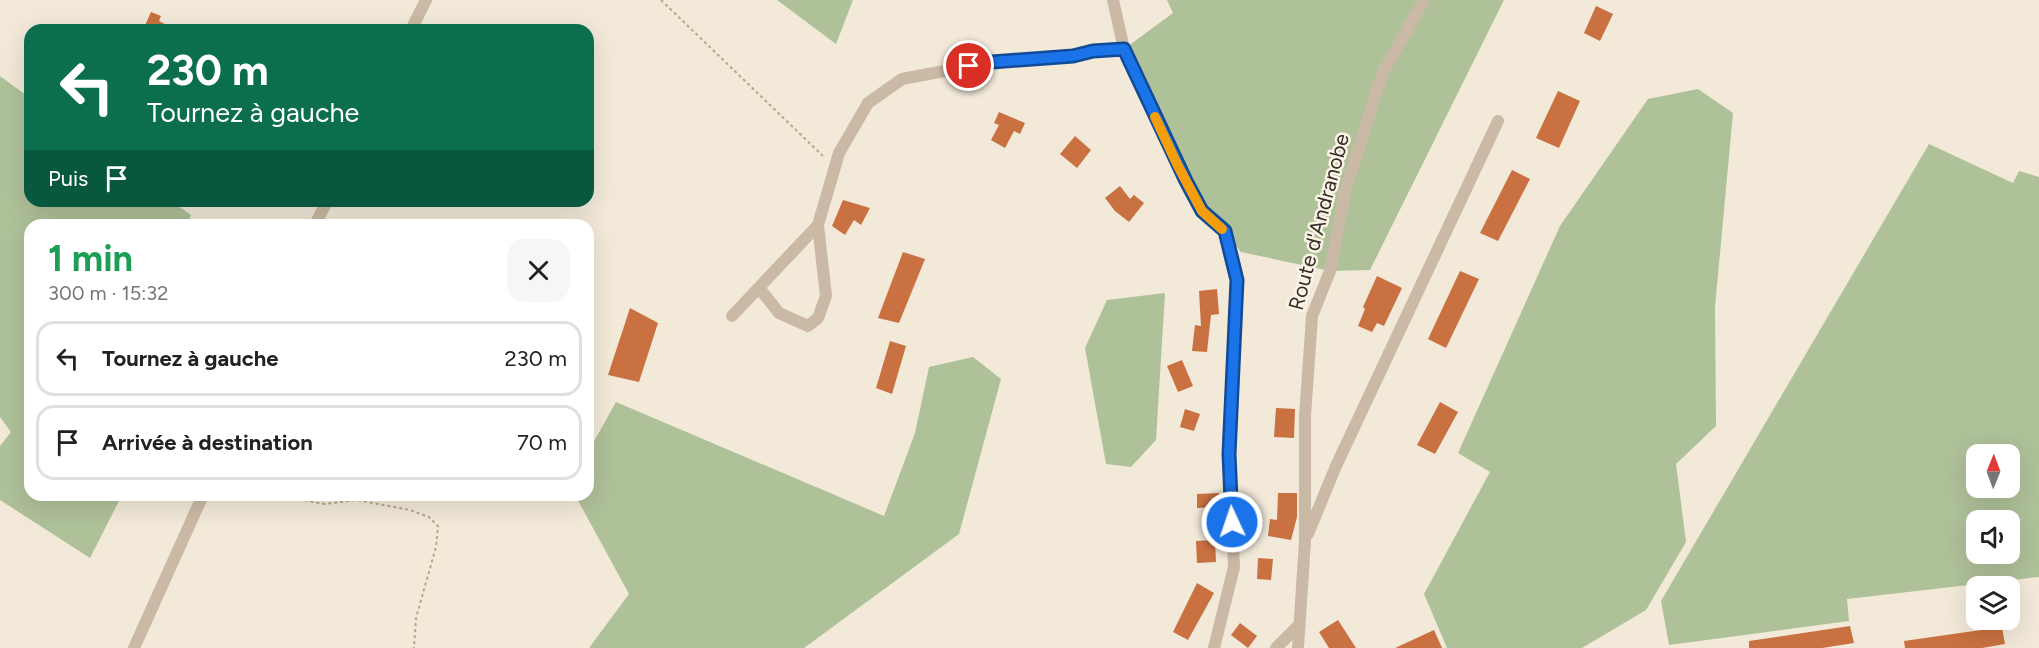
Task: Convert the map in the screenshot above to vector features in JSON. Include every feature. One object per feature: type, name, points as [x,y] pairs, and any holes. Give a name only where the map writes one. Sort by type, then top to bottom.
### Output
[{"type":"street","points":[[414,24],[426,0]]},
{"type":"street","points":[[1113,0],[1124,49],[1197,202],[1202,211],[1225,231],[1237,280],[1229,454],[1234,567],[1214,648]]},
{"type":"street","name":"Route d'Andranobe","points":[[1298,648],[1305,541],[1305,416],[1312,316],[1330,271],[1346,188],[1383,72],[1424,0]]},
{"type":"street","points":[[760,289],[779,313],[808,326],[818,318],[826,296],[818,225],[839,153],[868,103],[902,79],[992,62],[1073,56],[1093,51],[1124,49]]},
{"type":"street","points":[[1305,541],[1336,466],[1498,120]]},
{"type":"street","points":[[732,316],[760,289],[818,225]]},
{"type":"street","points":[[134,648],[200,501]]},
{"type":"street","points":[[1276,648],[1299,625]]},
{"type":"path","points":[[661,0],[835,168]]},
{"type":"path","points":[[308,501],[325,504],[349,501]]},
{"type":"path","points":[[362,501],[410,510],[429,517],[438,526],[436,547],[416,618],[414,648]]},
{"type":"green space","points":[[777,0],[853,0],[836,44]]},
{"type":"green space","points":[[1167,0],[1504,0],[1370,270],[1330,271],[1241,252],[1225,232],[1202,211],[1124,49],[1173,13]]},
{"type":"green space","points":[[0,76],[24,94],[24,207],[180,207],[191,215],[189,219],[24,219],[24,501],[119,501],[90,558],[0,500],[0,446],[11,432],[0,417]]},
{"type":"green space","points":[[1698,89],[1733,113],[1715,307],[1716,426],[1676,464],[1686,542],[1646,610],[1582,648],[1447,648],[1424,594],[1490,472],[1458,453],[1560,226],[1648,99]]},
{"type":"green space","points":[[1929,144],[2013,183],[2019,171],[2039,177],[2039,577],[2020,579],[2020,576],[1966,576],[1966,585],[1847,599],[1849,621],[1669,645],[1661,601]]},
{"type":"green space","points":[[1165,293],[1156,440],[1131,467],[1106,464],[1085,348],[1107,300]]},
{"type":"green space","points":[[973,357],[1001,379],[959,534],[804,648],[589,648],[629,594],[578,501],[594,501],[594,441],[616,402],[884,516],[915,433],[929,367]]},
{"type":"building","points":[[1596,6],[1613,14],[1600,41],[1584,33]]},
{"type":"building","points":[[151,12],[161,16],[159,21],[165,24],[146,24]]},
{"type":"building","points":[[1558,91],[1580,101],[1559,148],[1536,138]]},
{"type":"building","points":[[999,112],[1025,123],[1020,134],[1014,131],[1005,148],[991,140],[999,125],[994,123]]},
{"type":"building","points":[[1075,136],[1091,150],[1077,168],[1060,154]]},
{"type":"building","points":[[1512,170],[1530,179],[1498,241],[1480,233]]},
{"type":"building","points":[[1120,186],[1130,199],[1134,195],[1144,203],[1129,222],[1115,211],[1105,198]]},
{"type":"building","points":[[843,200],[870,208],[861,225],[854,220],[845,235],[832,226]]},
{"type":"building","points":[[903,252],[925,259],[899,323],[878,318]]},
{"type":"building","points":[[1460,271],[1479,279],[1446,348],[1428,339]]},
{"type":"building","points":[[1377,276],[1402,288],[1384,326],[1377,323],[1372,332],[1358,326],[1365,309],[1363,307]]},
{"type":"building","points":[[1217,289],[1219,314],[1211,315],[1207,352],[1192,351],[1195,325],[1201,326],[1199,291]]},
{"type":"building","points":[[630,308],[658,323],[639,382],[608,375]]},
{"type":"building","points":[[890,341],[906,346],[892,394],[876,388]]},
{"type":"building","points":[[1182,360],[1193,386],[1178,392],[1167,366]]},
{"type":"building","points":[[1440,402],[1458,412],[1435,454],[1417,445]]},
{"type":"building","points":[[1276,408],[1295,409],[1294,438],[1274,437]]},
{"type":"building","points":[[1185,409],[1200,414],[1194,431],[1180,427]]},
{"type":"building","points":[[1219,493],[1219,507],[1197,508],[1197,494]]},
{"type":"building","points":[[1278,493],[1297,493],[1297,517],[1291,540],[1268,536],[1270,519],[1277,520]]},
{"type":"building","points":[[1215,540],[1216,562],[1197,563],[1196,541]]},
{"type":"building","points":[[1258,558],[1273,559],[1271,580],[1257,579]]},
{"type":"building","points":[[1197,583],[1214,593],[1188,640],[1173,632]]},
{"type":"building","points":[[1338,620],[1356,648],[1329,648],[1319,632]]},
{"type":"building","points":[[1240,623],[1257,636],[1248,648],[1231,635]]},
{"type":"building","points":[[1850,626],[1854,643],[1822,648],[1749,648],[1749,641]]},
{"type":"building","points":[[1434,630],[1442,648],[1395,648]]},
{"type":"building","points":[[1981,630],[2003,630],[2005,644],[1982,648],[1905,648],[1904,641]]},
{"type":"slow traffic","points":[[1155,117],[1202,211],[1222,229]]},
{"type":"route","points":[[969,66],[1124,49],[1178,166],[1202,211],[1225,231],[1237,280],[1229,454],[1232,522]]}]
